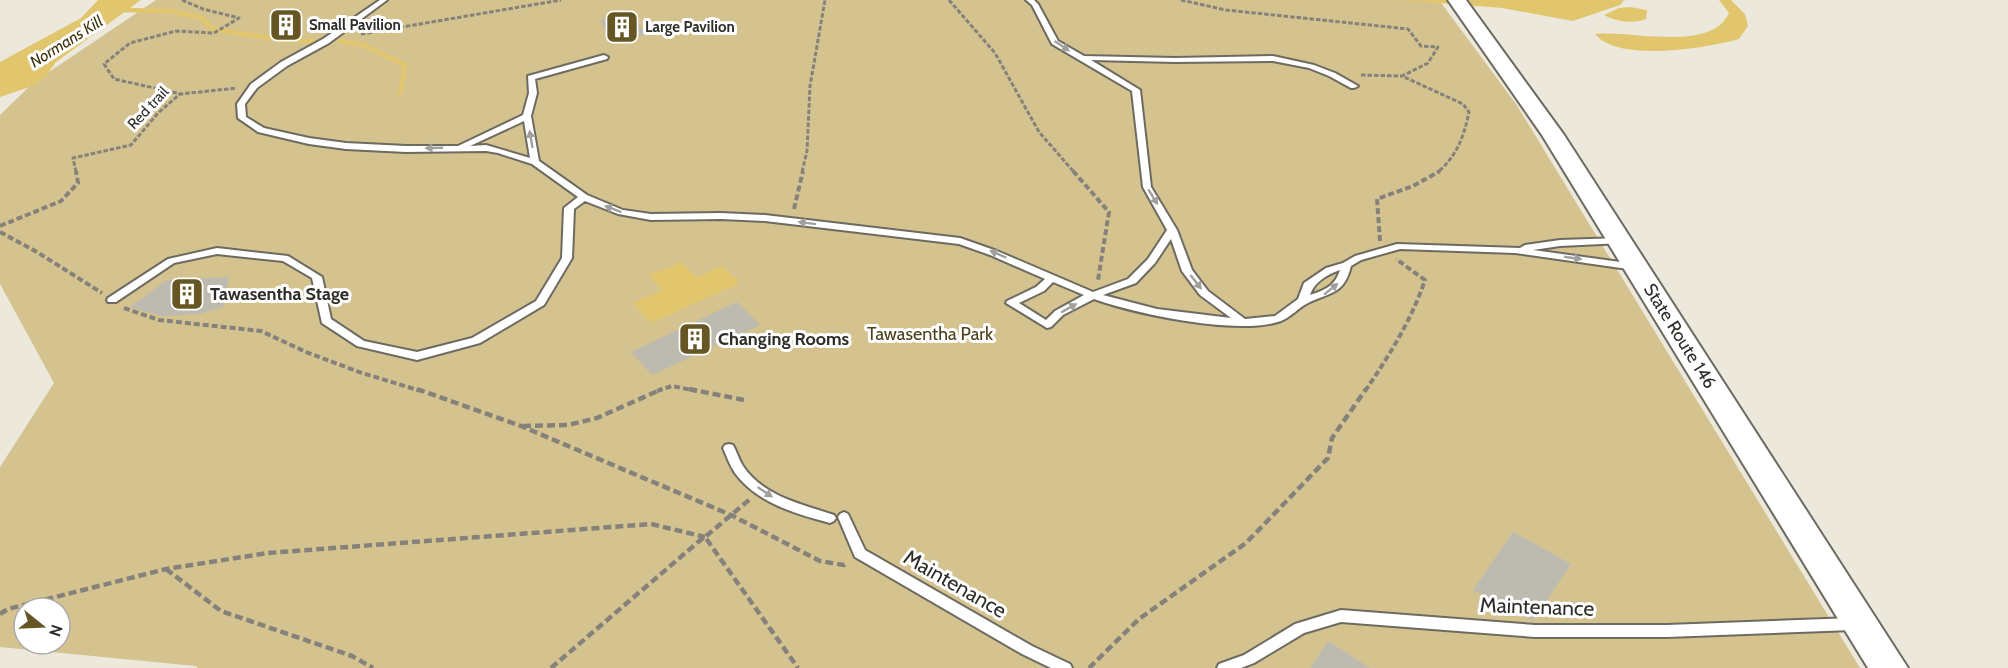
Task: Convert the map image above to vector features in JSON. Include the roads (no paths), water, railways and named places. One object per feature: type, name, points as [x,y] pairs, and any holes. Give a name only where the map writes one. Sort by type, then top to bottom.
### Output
[{"type":"main road","name":"State Route 146","points":[[1460,4],[1553,135],[1859,624],[1889,668]]},
{"type":"lane","points":[[384,0],[326,41],[284,64],[254,86],[241,104],[242,118],[261,130],[309,141],[346,146],[500,151],[535,162],[584,197],[621,212],[651,217],[721,216],[790,221],[960,241],[989,250],[1093,295],[1140,308],[1210,320],[1243,322],[1277,318],[1303,301],[1325,295],[1344,278],[1346,265]]},
{"type":"lane","points":[[1029,0],[1035,4],[1055,42],[1136,90],[1147,187],[1172,230],[1187,271],[1204,292],[1243,322]]},
{"type":"lane","points":[[1081,58],[1188,60],[1252,56],[1305,63],[1336,75],[1354,86]]},
{"type":"lane","points":[[535,162],[527,116],[533,93],[531,78],[604,57]]},
{"type":"lane","points":[[459,148],[527,116]]},
{"type":"lane","points":[[112,300],[171,261],[217,250],[285,258],[317,277],[326,321],[361,344],[417,356],[476,341],[540,303],[567,258],[569,208],[584,197]]},
{"type":"lane","points":[[1052,278],[1040,289],[1011,303],[1047,325],[1059,314],[1093,295],[1132,281],[1152,261],[1172,230]]},
{"type":"lane","points":[[1515,250],[1560,243],[1620,241]]},
{"type":"lane","points":[[1303,301],[1308,285],[1329,270],[1346,265],[1358,258],[1400,246],[1515,250],[1637,267]]},
{"type":"lane","name":"Maintenance","points":[[729,448],[741,473],[761,490],[791,508],[837,518],[860,553],[1027,650],[1065,668]]},
{"type":"lane","name":"Maintenance","points":[[1224,668],[1249,659],[1300,628],[1341,616],[1535,631],[1667,632],[1859,624]]},
{"type":"water","name":"Normans Kill","points":[[98,0],[141,0],[56,62],[45,77],[35,85],[0,97],[0,62],[81,18]]},
{"type":"water","points":[[1400,0],[1624,0],[1620,5],[1573,21],[1502,8]]},
{"type":"water","points":[[1719,0],[1731,0],[1745,14],[1748,26],[1739,39],[1685,49],[1642,51],[1606,43],[1595,34],[1669,37],[1706,33],[1720,25],[1729,13]]},
{"type":"water","points":[[1619,8],[1647,10],[1646,19],[1625,22],[1604,15]]},
{"type":"water","points":[[681,262],[696,277],[722,266],[740,283],[651,323],[633,303],[662,290],[649,275]]},
{"type":"waterway","points":[[119,10],[171,11],[202,18],[212,29],[282,40],[313,41]]},
{"type":"waterway","points":[[340,41],[363,45],[405,65],[400,93]]},
{"type":"place","name":"Small Pavilion","points":[[286,25]]},
{"type":"place","name":"Large Pavilion","points":[[622,27]]},
{"type":"place","name":"Tawasentha Stage","points":[[187,294]]},
{"type":"place","name":"Changing Rooms","points":[[695,339]]},
{"type":"park label","name":"Tawasentha Park","points":[[930,334]]}]
